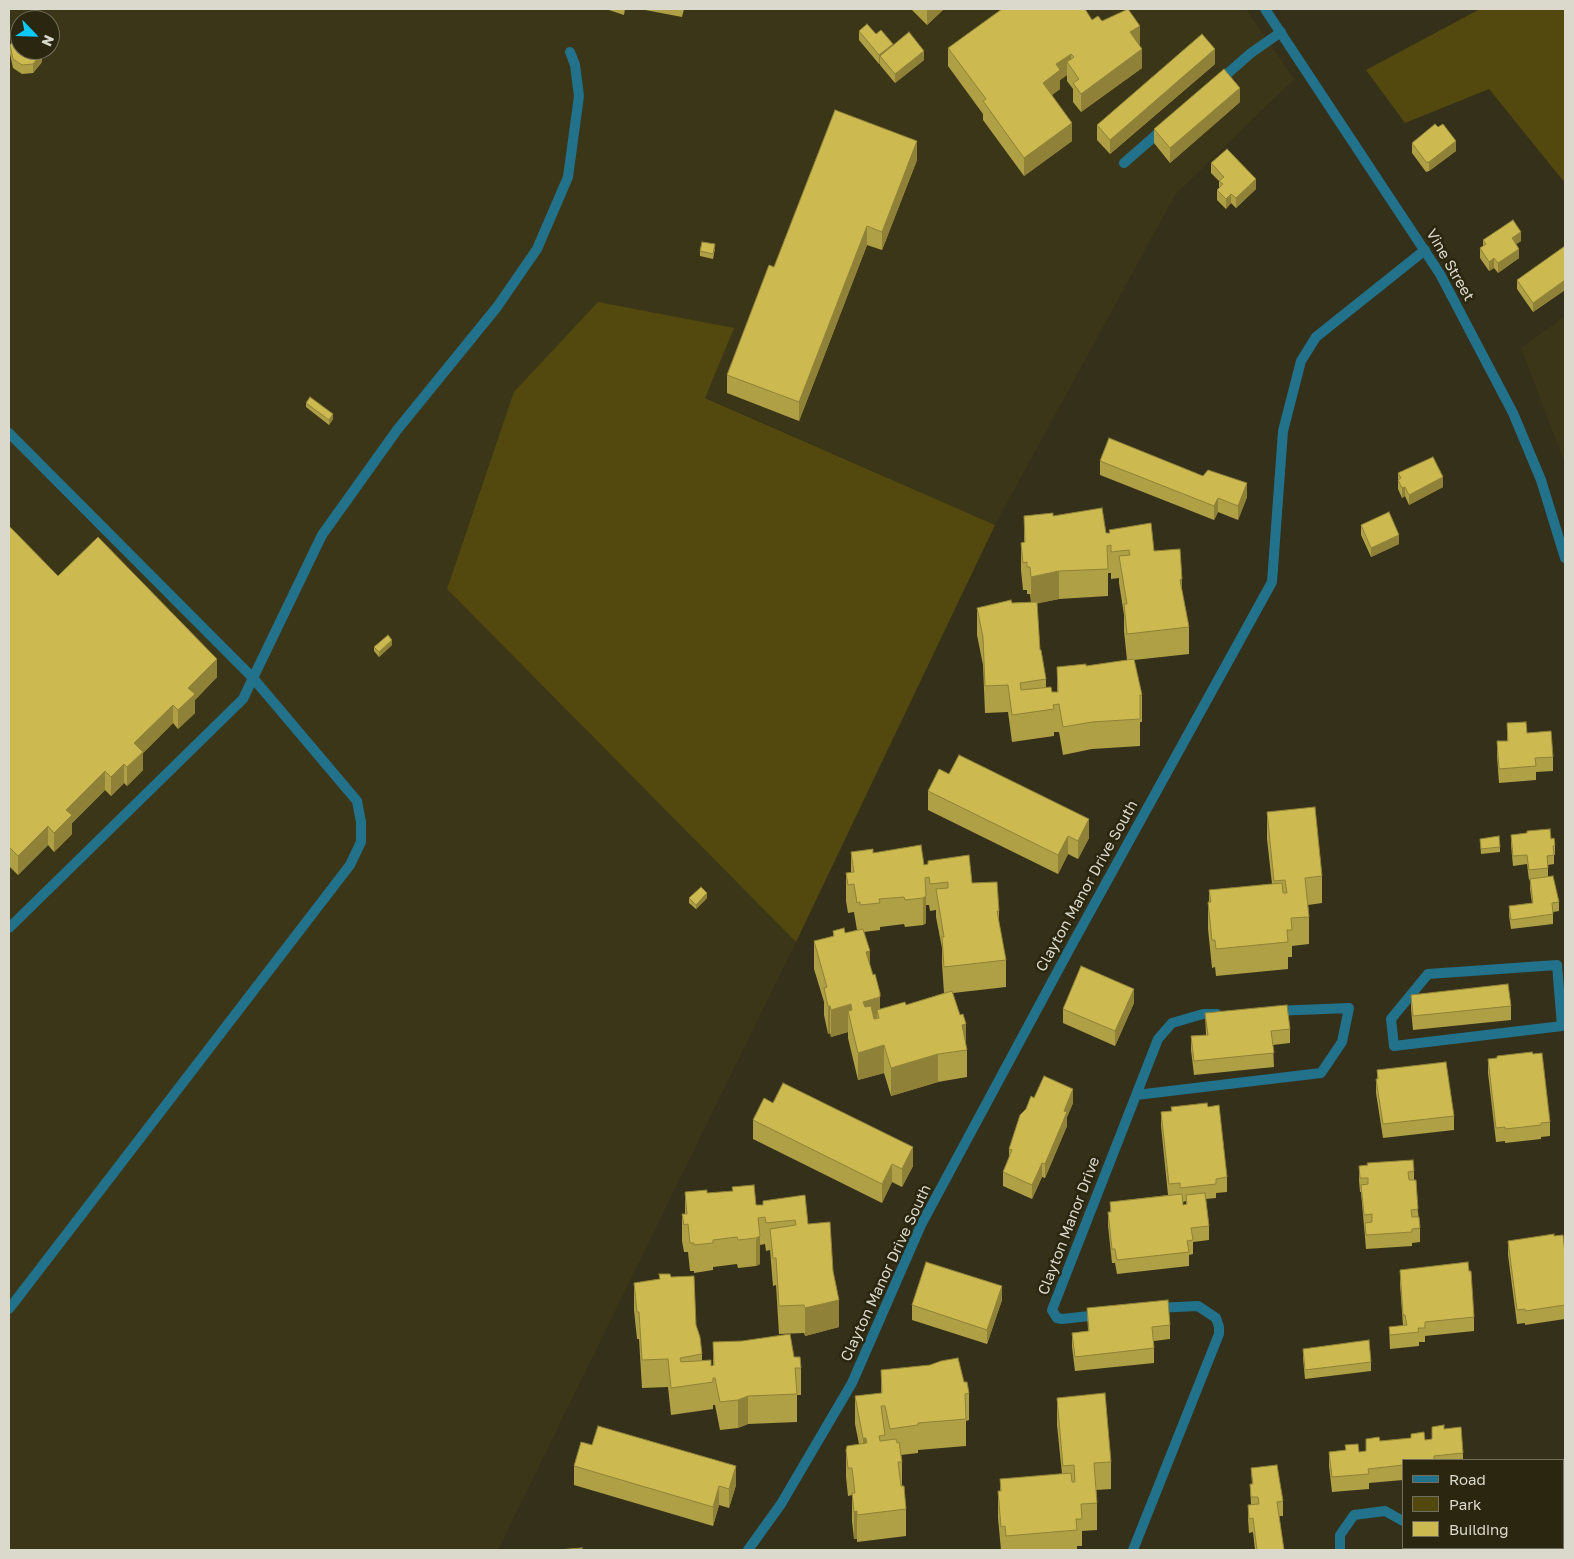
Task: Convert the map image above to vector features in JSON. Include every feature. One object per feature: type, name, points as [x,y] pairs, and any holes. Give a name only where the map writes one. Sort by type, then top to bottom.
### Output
[{"type":"street","name":"Vine Street","points":[[1265,9],[1440,274],[1513,413],[1541,480],[1565,558]]},
{"type":"street","points":[[1214,85],[1252,53],[1281,32]]},
{"type":"street","points":[[9,928],[243,699],[322,535],[397,430],[497,307],[537,249],[556,211],[569,169],[580,96],[575,65],[570,52]]},
{"type":"street","points":[[1124,163],[1169,124]]},
{"type":"street","name":"Clayton Manor Drive South","points":[[748,1550],[781,1504],[852,1383],[921,1225],[1068,950],[1272,582],[1283,430],[1301,361],[1316,337],[1425,250]]},
{"type":"street","points":[[9,433],[253,678],[357,801],[361,822],[361,842],[350,865],[9,1309]]},
{"type":"street","points":[[1557,965],[1562,997],[1562,1026],[1394,1046],[1391,1019],[1428,974],[1557,965]]},
{"type":"street","points":[[1136,1095],[1321,1074],[1342,1042],[1349,1008],[1261,1012]]},
{"type":"street","name":"Clayton Manor Drive","points":[[1110,1314],[1062,1320],[1057,1318],[1052,1310],[1158,1039],[1167,1026],[1203,1014],[1232,1013]]},
{"type":"street","points":[[1133,1550],[1218,1334],[1219,1327],[1216,1318],[1198,1306],[1185,1305],[1147,1309]]},
{"type":"street","points":[[1340,1550],[1340,1535],[1354,1515],[1385,1511],[1402,1520]]},
{"type":"shaded area","points":[[9,9],[1246,9],[1294,79],[1175,195],[995,525],[705,397],[733,328],[447,589],[796,942],[498,1550],[9,1550]]},
{"type":"shaded area","points":[[1565,316],[1565,464],[1521,348]]},
{"type":"green space","points":[[1480,9],[1565,9],[1565,183],[1489,89],[1405,123],[1366,70]]},
{"type":"green space","points":[[598,302],[734,328],[705,398],[995,525],[796,942],[447,589],[514,392]]},
{"type":"building","points":[[1002,9],[1085,9],[1092,20],[1098,16],[1102,21],[1128,9],[1140,26],[1130,32],[1142,49],[1081,94],[1073,83],[1079,79],[1067,62],[1074,57],[1071,54],[1056,64],[1060,70],[1043,83],[1072,123],[1024,158],[983,101],[986,99],[948,48]]},
{"type":"building","points":[[867,24],[876,34],[881,30],[893,44],[879,55],[859,31]]},
{"type":"building","points":[[909,32],[924,51],[895,74],[880,56]]},
{"type":"building","points":[[1202,34],[1215,49],[1110,140],[1097,125]]},
{"type":"building","points":[[14,60],[36,60],[33,64],[22,65]]},
{"type":"building","points":[[1224,69],[1240,88],[1170,148],[1154,129]]},
{"type":"building","points":[[835,110],[917,141],[882,232],[867,226],[799,402],[727,375],[769,265],[774,267]]},
{"type":"building","points":[[1435,124],[1438,127],[1443,124],[1456,141],[1429,162],[1426,162],[1412,143]]},
{"type":"building","points":[[1227,149],[1256,179],[1236,198],[1231,194],[1226,199],[1217,190],[1223,184],[1219,181],[1224,177],[1211,163]]},
{"type":"building","points":[[1513,220],[1521,232],[1512,238],[1519,249],[1498,263],[1494,258],[1489,262],[1480,248],[1486,244],[1483,240]]},
{"type":"building","points":[[702,242],[715,244],[713,254],[700,251]]},
{"type":"building","points":[[1565,246],[1565,280],[1533,303],[1517,280]]},
{"type":"building","points":[[310,397],[333,414],[329,420],[306,403]]},
{"type":"building","points":[[1109,438],[1203,476],[1208,470],[1247,483],[1238,506],[1218,498],[1214,506],[1100,461]]},
{"type":"building","points":[[1433,457],[1443,477],[1409,495],[1405,487],[1402,488],[1398,480],[1401,478],[1398,473]]},
{"type":"building","points":[[1102,508],[1106,533],[1110,533],[1109,530],[1151,523],[1154,551],[1180,549],[1182,579],[1180,580],[1189,627],[1127,634],[1124,604],[1127,604],[1119,556],[1130,555],[1129,550],[1111,552],[1111,545],[1107,546],[1108,569],[1059,571],[1031,577],[1030,567],[1027,567],[1027,562],[1023,563],[1021,543],[1025,542],[1024,516],[1053,513],[1053,516]]},
{"type":"building","points":[[1389,512],[1399,535],[1371,548],[1361,525]]},
{"type":"building","points":[[9,526],[58,576],[98,537],[217,659],[188,688],[195,694],[178,710],[173,705],[134,743],[143,752],[127,767],[124,764],[111,777],[105,771],[66,810],[72,815],[54,833],[48,826],[18,856],[9,847]]},
{"type":"building","points":[[1011,600],[1012,603],[1037,602],[1040,650],[1046,679],[1020,683],[1021,690],[1051,687],[1052,692],[1058,692],[1057,667],[1086,664],[1086,666],[1134,659],[1142,695],[1140,695],[1140,719],[1092,722],[1063,727],[1059,704],[1053,705],[1054,709],[1012,715],[1008,685],[985,686],[983,637],[977,608]]},
{"type":"building","points":[[388,635],[392,640],[379,652],[374,647]]},
{"type":"building","points":[[1526,722],[1527,733],[1551,731],[1553,757],[1535,758],[1536,766],[1499,769],[1497,741],[1508,741],[1507,723]]},
{"type":"building","points":[[959,755],[1089,819],[1078,841],[1068,836],[1058,855],[928,791],[939,769],[949,774]]},
{"type":"building","points":[[1315,807],[1322,876],[1305,878],[1309,917],[1291,918],[1292,930],[1287,930],[1288,942],[1216,949],[1215,940],[1212,940],[1208,902],[1211,902],[1209,890],[1282,883],[1283,893],[1287,893],[1285,880],[1274,881],[1267,812]]},
{"type":"building","points":[[1550,829],[1551,839],[1554,838],[1555,845],[1553,846],[1554,855],[1547,856],[1548,868],[1529,870],[1527,855],[1513,856],[1511,835],[1527,833],[1527,831]]},
{"type":"building","points":[[1499,836],[1500,847],[1481,849],[1480,839]]},
{"type":"building","points":[[921,845],[924,865],[928,864],[928,861],[969,855],[972,883],[997,882],[999,911],[997,911],[1006,960],[944,967],[942,937],[944,937],[936,889],[948,888],[948,882],[930,884],[929,877],[925,878],[926,896],[923,898],[905,900],[904,897],[879,899],[880,903],[860,905],[860,902],[857,903],[854,884],[848,885],[846,873],[854,872],[851,852],[873,849],[873,853]]},
{"type":"building","points":[[1553,876],[1559,902],[1552,903],[1553,914],[1511,920],[1509,906],[1533,903],[1530,879]]},
{"type":"building","points":[[701,887],[707,893],[696,905],[689,898]]},
{"type":"building","points":[[844,928],[845,933],[863,929],[870,951],[866,952],[880,993],[880,997],[863,1002],[865,1007],[871,1006],[874,1019],[879,1018],[877,1010],[905,1002],[906,1005],[952,991],[960,1015],[963,1014],[966,1024],[962,1025],[967,1050],[938,1054],[891,1068],[884,1045],[858,1053],[848,1011],[852,1010],[851,1004],[831,1010],[830,1006],[828,1006],[824,988],[827,987],[814,941],[834,936],[833,931]]},
{"type":"building","points":[[1081,966],[1134,989],[1115,1031],[1063,1009]]},
{"type":"building","points":[[1508,984],[1511,1006],[1413,1016],[1411,995]]},
{"type":"building","points":[[1287,1005],[1290,1029],[1271,1031],[1274,1053],[1194,1061],[1191,1036],[1208,1035],[1205,1013]]},
{"type":"building","points":[[1532,1052],[1533,1054],[1542,1053],[1550,1122],[1541,1123],[1541,1125],[1505,1129],[1505,1127],[1496,1128],[1488,1059],[1497,1058],[1497,1056]]},
{"type":"building","points":[[1446,1062],[1454,1116],[1383,1124],[1376,1079],[1378,1079],[1377,1070]]},
{"type":"building","points":[[1044,1076],[1073,1089],[1064,1111],[1067,1112],[1045,1164],[1042,1163],[1032,1185],[1003,1172],[1012,1150],[1009,1149],[1020,1115],[1026,1109],[1031,1096],[1034,1098]]},
{"type":"building","points":[[783,1083],[913,1147],[902,1169],[892,1164],[882,1184],[753,1120],[764,1098],[773,1103]]},
{"type":"building","points":[[1207,1103],[1208,1107],[1219,1105],[1227,1177],[1216,1179],[1216,1184],[1180,1188],[1180,1183],[1169,1184],[1161,1112],[1172,1111],[1171,1107]]},
{"type":"building","points":[[1413,1160],[1414,1171],[1408,1172],[1409,1180],[1416,1180],[1418,1209],[1411,1210],[1412,1217],[1419,1217],[1420,1228],[1412,1229],[1412,1232],[1366,1235],[1365,1223],[1372,1222],[1372,1214],[1364,1215],[1361,1185],[1368,1184],[1368,1178],[1360,1178],[1359,1166],[1368,1165],[1367,1163]]},
{"type":"building","points":[[754,1185],[756,1205],[763,1205],[763,1201],[805,1195],[808,1224],[830,1222],[833,1271],[839,1300],[805,1308],[804,1305],[779,1306],[776,1258],[773,1258],[770,1229],[796,1225],[795,1220],[766,1223],[765,1217],[758,1218],[760,1236],[756,1238],[738,1240],[737,1237],[713,1240],[713,1243],[694,1245],[694,1243],[690,1243],[688,1224],[684,1225],[682,1214],[687,1214],[685,1192],[707,1190],[707,1193],[733,1191],[732,1187]]},
{"type":"building","points":[[1205,1193],[1209,1226],[1191,1228],[1193,1240],[1187,1241],[1189,1252],[1117,1260],[1115,1249],[1112,1249],[1108,1212],[1111,1212],[1110,1202],[1182,1194],[1183,1205],[1187,1204],[1186,1195]]},
{"type":"building","points":[[1554,1234],[1554,1236],[1563,1235],[1565,1305],[1525,1311],[1525,1309],[1517,1310],[1508,1241]]},
{"type":"building","points":[[926,1262],[1002,1286],[987,1330],[912,1305]]},
{"type":"building","points":[[1468,1262],[1469,1271],[1471,1271],[1474,1317],[1425,1322],[1425,1328],[1418,1328],[1419,1332],[1390,1335],[1389,1327],[1407,1325],[1405,1315],[1403,1315],[1400,1270]]},
{"type":"building","points":[[659,1274],[670,1274],[671,1277],[694,1276],[696,1325],[702,1354],[680,1358],[681,1362],[711,1360],[711,1366],[714,1365],[713,1342],[742,1341],[790,1334],[794,1357],[800,1357],[801,1368],[795,1368],[797,1394],[748,1396],[738,1400],[720,1402],[715,1378],[713,1378],[713,1382],[671,1388],[668,1359],[642,1360],[639,1312],[637,1312],[634,1283],[660,1279]]},
{"type":"building","points":[[1168,1300],[1170,1325],[1152,1327],[1154,1348],[1075,1357],[1072,1333],[1089,1331],[1087,1308]]},
{"type":"building","points":[[1369,1340],[1371,1362],[1305,1370],[1303,1349]]},
{"type":"building","points":[[958,1358],[969,1393],[965,1394],[966,1419],[918,1423],[918,1425],[890,1429],[885,1406],[881,1406],[885,1435],[879,1436],[880,1441],[896,1439],[897,1443],[899,1442],[902,1462],[898,1462],[901,1486],[904,1486],[906,1509],[857,1515],[857,1511],[854,1512],[852,1493],[855,1493],[852,1468],[848,1468],[846,1450],[847,1446],[867,1443],[866,1438],[863,1438],[855,1396],[882,1393],[881,1370],[930,1365]]},
{"type":"building","points":[[1105,1393],[1111,1462],[1094,1463],[1097,1503],[1081,1504],[1082,1519],[1076,1519],[1077,1530],[1006,1536],[1005,1526],[1001,1527],[998,1491],[1001,1491],[1000,1479],[1071,1473],[1072,1482],[1075,1482],[1074,1465],[1063,1466],[1057,1398]]},
{"type":"building","points":[[1444,1425],[1444,1429],[1461,1427],[1463,1453],[1434,1456],[1434,1459],[1402,1459],[1402,1465],[1368,1469],[1369,1474],[1332,1477],[1329,1452],[1346,1450],[1345,1445],[1358,1444],[1359,1452],[1366,1451],[1366,1439],[1379,1437],[1380,1441],[1411,1438],[1411,1434],[1424,1432],[1425,1440],[1432,1439],[1432,1427]]},
{"type":"building","points":[[598,1426],[736,1466],[729,1489],[719,1486],[713,1507],[574,1466],[581,1442],[592,1445]]},
{"type":"building","points":[[1277,1465],[1283,1501],[1277,1502],[1284,1550],[1257,1550],[1253,1518],[1249,1519],[1248,1505],[1259,1504],[1258,1497],[1251,1497],[1250,1484],[1253,1484],[1251,1468]]},
{"type":"building","points":[[582,1548],[582,1550],[557,1550]]},
{"type":"building","points":[[1484,1549],[1485,1550],[1458,1550]]}]
